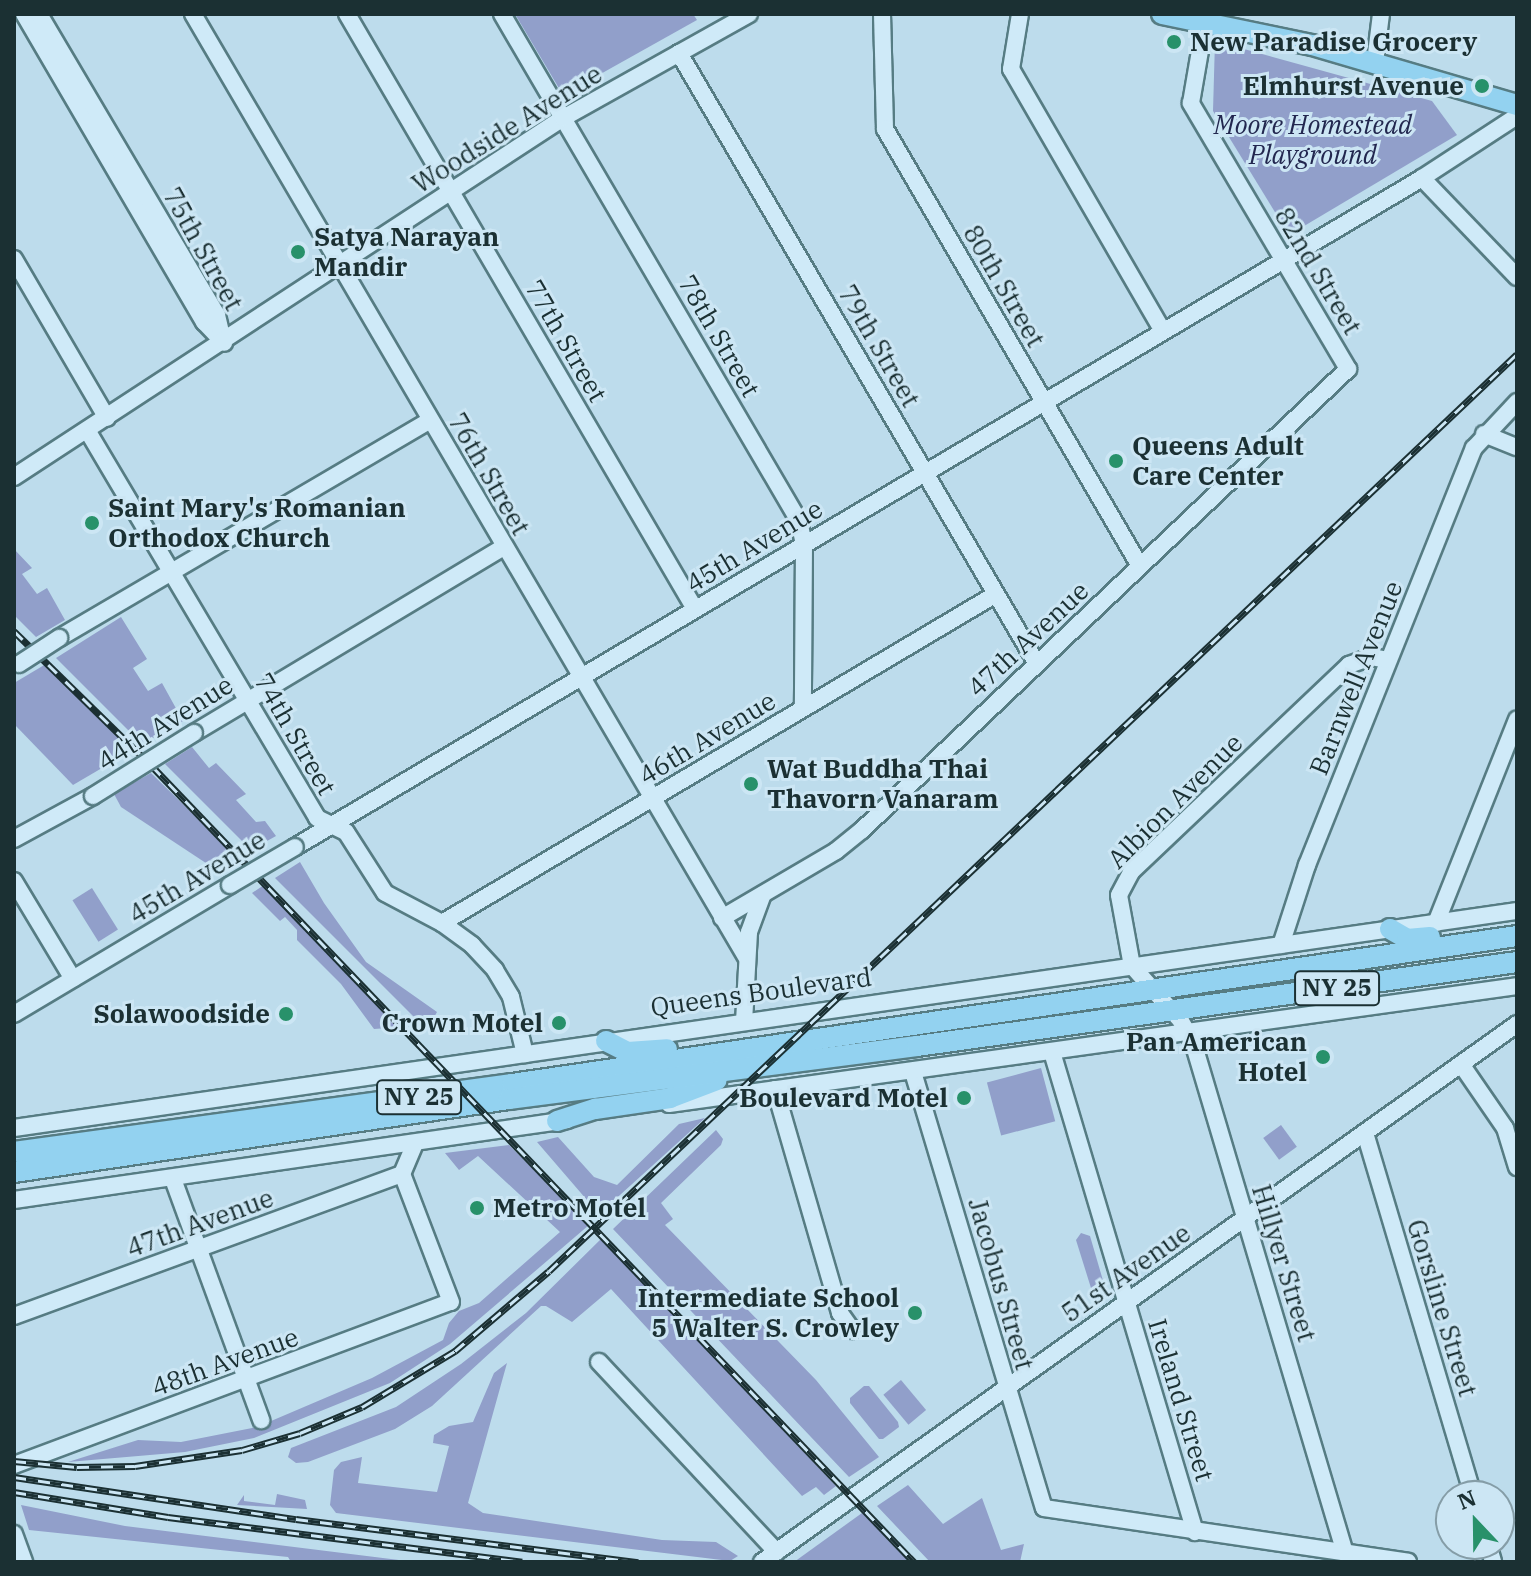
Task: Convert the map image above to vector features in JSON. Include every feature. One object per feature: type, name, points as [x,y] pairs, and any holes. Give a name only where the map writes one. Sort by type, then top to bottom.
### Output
[{"type":"main road","points":[[1162,14],[1205,22],[1242,22],[1517,105]]},
{"type":"main road","points":[[1390,929],[1412,940],[1447,935],[1510,937]]},
{"type":"main road","name":"Queens Boulevard","points":[[14,1172],[493,1101],[775,1065],[1510,937]]},
{"type":"main road","name":"Queens Boulevard","points":[[14,1152],[496,1086],[823,1036],[1517,962]]},
{"type":"main road","points":[[606,1041],[635,1052],[823,1036]]},
{"type":"main road","points":[[557,1121],[595,1109],[670,1098],[698,1085],[775,1065]]},
{"type":"street","name":"75th Street","points":[[24,14],[204,322],[224,343]]},
{"type":"street","name":"75th Street","points":[[39,14],[217,315],[224,343]]},
{"type":"street","name":"76th Street","points":[[193,14],[746,957]]},
{"type":"street","name":"77th Street","points":[[347,14],[695,609]]},
{"type":"street","name":"78th Street","points":[[502,14],[799,521],[804,545],[803,708]]},
{"type":"street","name":"Woodside Avenue","points":[[14,477],[224,343],[563,118],[749,14]]},
{"type":"street","name":"80th Street","points":[[882,14],[885,129],[1140,566]]},
{"type":"street","points":[[1020,14],[1011,69],[1163,331]]},
{"type":"street","points":[[1375,62],[1381,14]]},
{"type":"street","name":"82nd Street","points":[[1205,22],[1191,103],[1348,369]]},
{"type":"street","name":"79th Street","points":[[679,53],[1037,664]]},
{"type":"street","name":"45th Avenue","points":[[14,1014],[1284,261],[1422,178],[1517,116]]},
{"type":"street","points":[[1422,178],[1517,277]]},
{"type":"street","points":[[14,259],[107,418]]},
{"type":"street","name":"47th Avenue","points":[[722,918],[849,841],[1348,369]]},
{"type":"street","name":"Barnwell Avenue","points":[[1281,945],[1307,865],[1474,448],[1517,402]]},
{"type":"street","points":[[16,665],[430,420]]},
{"type":"street","name":"74th Street","points":[[87,430],[317,818],[346,832],[385,893],[442,923],[472,945],[495,970],[511,997],[525,1054]]},
{"type":"street","points":[[1484,434],[1517,447]]},
{"type":"street","name":"44th Avenue","points":[[14,839],[93,796],[504,547]]},
{"type":"street","name":"46th Avenue","points":[[442,923],[996,594]]},
{"type":"street","name":"Albion Avenue","points":[[1159,999],[1132,966],[1119,900],[1127,877],[1349,665],[1371,657],[1388,660]]},
{"type":"street","points":[[1436,923],[1517,719]]},
{"type":"street","points":[[14,881],[73,979]]},
{"type":"street","points":[[744,1022],[749,932],[763,894]]},
{"type":"street","name":"Queens Boulevard","points":[[14,1128],[1517,911]]},
{"type":"street","points":[[14,1200],[415,1144],[775,1089],[1517,986]]},
{"type":"street","name":"Hillyer Street","points":[[1159,999],[1189,1033],[1345,1553]]},
{"type":"street","name":"51st Avenue","points":[[762,1562],[1517,1024]]},
{"type":"street","name":"Ireland Street","points":[[1052,1052],[1195,1532]]},
{"type":"street","points":[[1461,1064],[1505,1128],[1517,1167]]},
{"type":"street","name":"Jacobus Street","points":[[913,1072],[1044,1508],[1195,1532]]},
{"type":"street","points":[[775,1089],[840,1313],[852,1330]]},
{"type":"street","name":"Gorsline Street","points":[[1365,1133],[1468,1480]]},
{"type":"street","points":[[370,1150],[397,1175],[415,1144]]},
{"type":"street","name":"47th Avenue","points":[[14,1316],[397,1175]]},
{"type":"street","name":"48th Avenue","points":[[14,1465],[451,1302],[397,1175]]},
{"type":"street","points":[[173,1179],[261,1420]]},
{"type":"street","points":[[599,1362],[777,1552]]},
{"type":"street","points":[[1195,1532],[1408,1562]]},
{"type":"street","points":[[14,1534],[24,1562]]},
{"type":"green space","points":[[515,14],[693,14],[697,20],[563,95]]},
{"type":"green space","name":"Moore Homestead Playground","points":[[1215,41],[1432,101],[1457,135],[1289,235],[1213,111]]},
{"type":"green space","points":[[14,549],[32,568],[22,574],[37,594],[47,588],[65,620],[36,637],[14,615]]},
{"type":"green space","points":[[121,617],[147,659],[133,668],[148,691],[162,683],[183,721],[142,744],[56,658]]},
{"type":"green space","points":[[46,664],[131,751],[73,785],[14,724],[14,683]]},
{"type":"green space","points":[[192,747],[209,768],[216,763],[246,794],[236,800],[256,822],[265,821],[276,836],[251,850],[165,764]]},
{"type":"green space","points":[[151,773],[238,858],[218,871],[121,807],[114,794]]},
{"type":"green space","points":[[300,862],[324,903],[366,962],[437,1012],[427,1030],[275,878]]},
{"type":"green space","points":[[264,885],[401,1027],[374,1029],[341,984],[297,940],[297,930],[285,917],[280,921],[252,893]]},
{"type":"green space","points":[[92,888],[118,930],[98,942],[72,900]]},
{"type":"green space","points":[[1041,1068],[1055,1121],[1001,1136],[987,1082]]},
{"type":"green space","points":[[705,1118],[599,1214],[537,1142],[558,1137],[594,1177],[617,1185],[679,1124]]},
{"type":"green space","points":[[1281,1125],[1297,1147],[1279,1160],[1263,1138]]},
{"type":"green space","points":[[716,1130],[723,1139],[721,1145],[661,1203],[673,1219],[665,1225],[816,1380],[879,1457],[849,1477],[613,1229]]},
{"type":"green space","points":[[509,1145],[589,1225],[450,1344],[390,1383],[254,1438],[185,1452],[68,1462],[138,1440],[181,1442],[257,1427],[372,1378],[443,1340],[449,1323],[459,1311],[479,1303],[560,1232],[478,1156],[459,1170],[445,1153]]},
{"type":"green space","points":[[1081,1233],[1090,1236],[1104,1284],[1099,1292],[1091,1288],[1076,1240]]},
{"type":"green space","points":[[602,1238],[836,1486],[824,1495],[816,1487],[802,1496],[611,1289],[572,1322],[541,1306],[432,1406],[395,1429],[308,1462],[296,1463],[288,1457],[291,1448],[396,1407],[461,1364],[526,1313]]},
{"type":"green space","points":[[507,1363],[468,1503],[483,1513],[662,1540],[716,1542],[738,1556],[730,1561],[336,1513],[330,1505],[334,1470],[341,1462],[362,1457],[358,1483],[437,1492],[449,1446],[433,1443],[434,1435],[449,1426],[473,1422],[494,1373]]},
{"type":"green space","points":[[901,1380],[926,1410],[908,1425],[883,1395]]},
{"type":"green space","points":[[864,1386],[869,1386],[898,1422],[899,1427],[883,1439],[879,1439],[850,1403],[850,1398]]},
{"type":"green space","points":[[908,1485],[943,1524],[982,1498],[1001,1550],[1024,1544],[1020,1562],[930,1562],[877,1506]]},
{"type":"green space","points":[[277,1494],[305,1500],[307,1509],[237,1505],[244,1495],[244,1501],[275,1505]]},
{"type":"green space","points":[[21,1505],[125,1526],[415,1562],[291,1562],[288,1557],[29,1530]]},
{"type":"green space","points":[[862,1513],[910,1562],[794,1562]]},
{"type":"railway","points":[[14,1461],[77,1467],[135,1466],[242,1450],[300,1433],[362,1407],[455,1351],[549,1271],[1517,354]]},
{"type":"railway","points":[[14,631],[152,766],[914,1562]]},
{"type":"railway","points":[[14,1477],[296,1519],[638,1562]]},
{"type":"railway","points":[[14,1492],[168,1517],[522,1562]]},
{"type":"place","name":"New Paradise Grocery","points":[[1174,42]]},
{"type":"place","name":"Elmhurst Avenue","points":[[1482,86]]},
{"type":"place","name":"Satya Narayan Mandir","points":[[298,252]]},
{"type":"place","name":"Queens Adult Care Center","points":[[1116,461]]},
{"type":"place","name":"Saint Mary's Romanian Orthodox Church","points":[[92,523]]},
{"type":"place","name":"Wat Buddha Thai Thavorn Vanaram","points":[[751,784]]},
{"type":"place","name":"Solawoodside","points":[[286,1014]]},
{"type":"place","name":"Crown Motel","points":[[559,1023]]},
{"type":"place","name":"Pan American Hotel","points":[[1323,1057]]},
{"type":"place","name":"Boulevard Motel","points":[[964,1098]]},
{"type":"place","name":"Metro Motel","points":[[477,1208]]},
{"type":"place","name":"Intermediate School 5 Walter S. Crowley","points":[[915,1313]]}]
